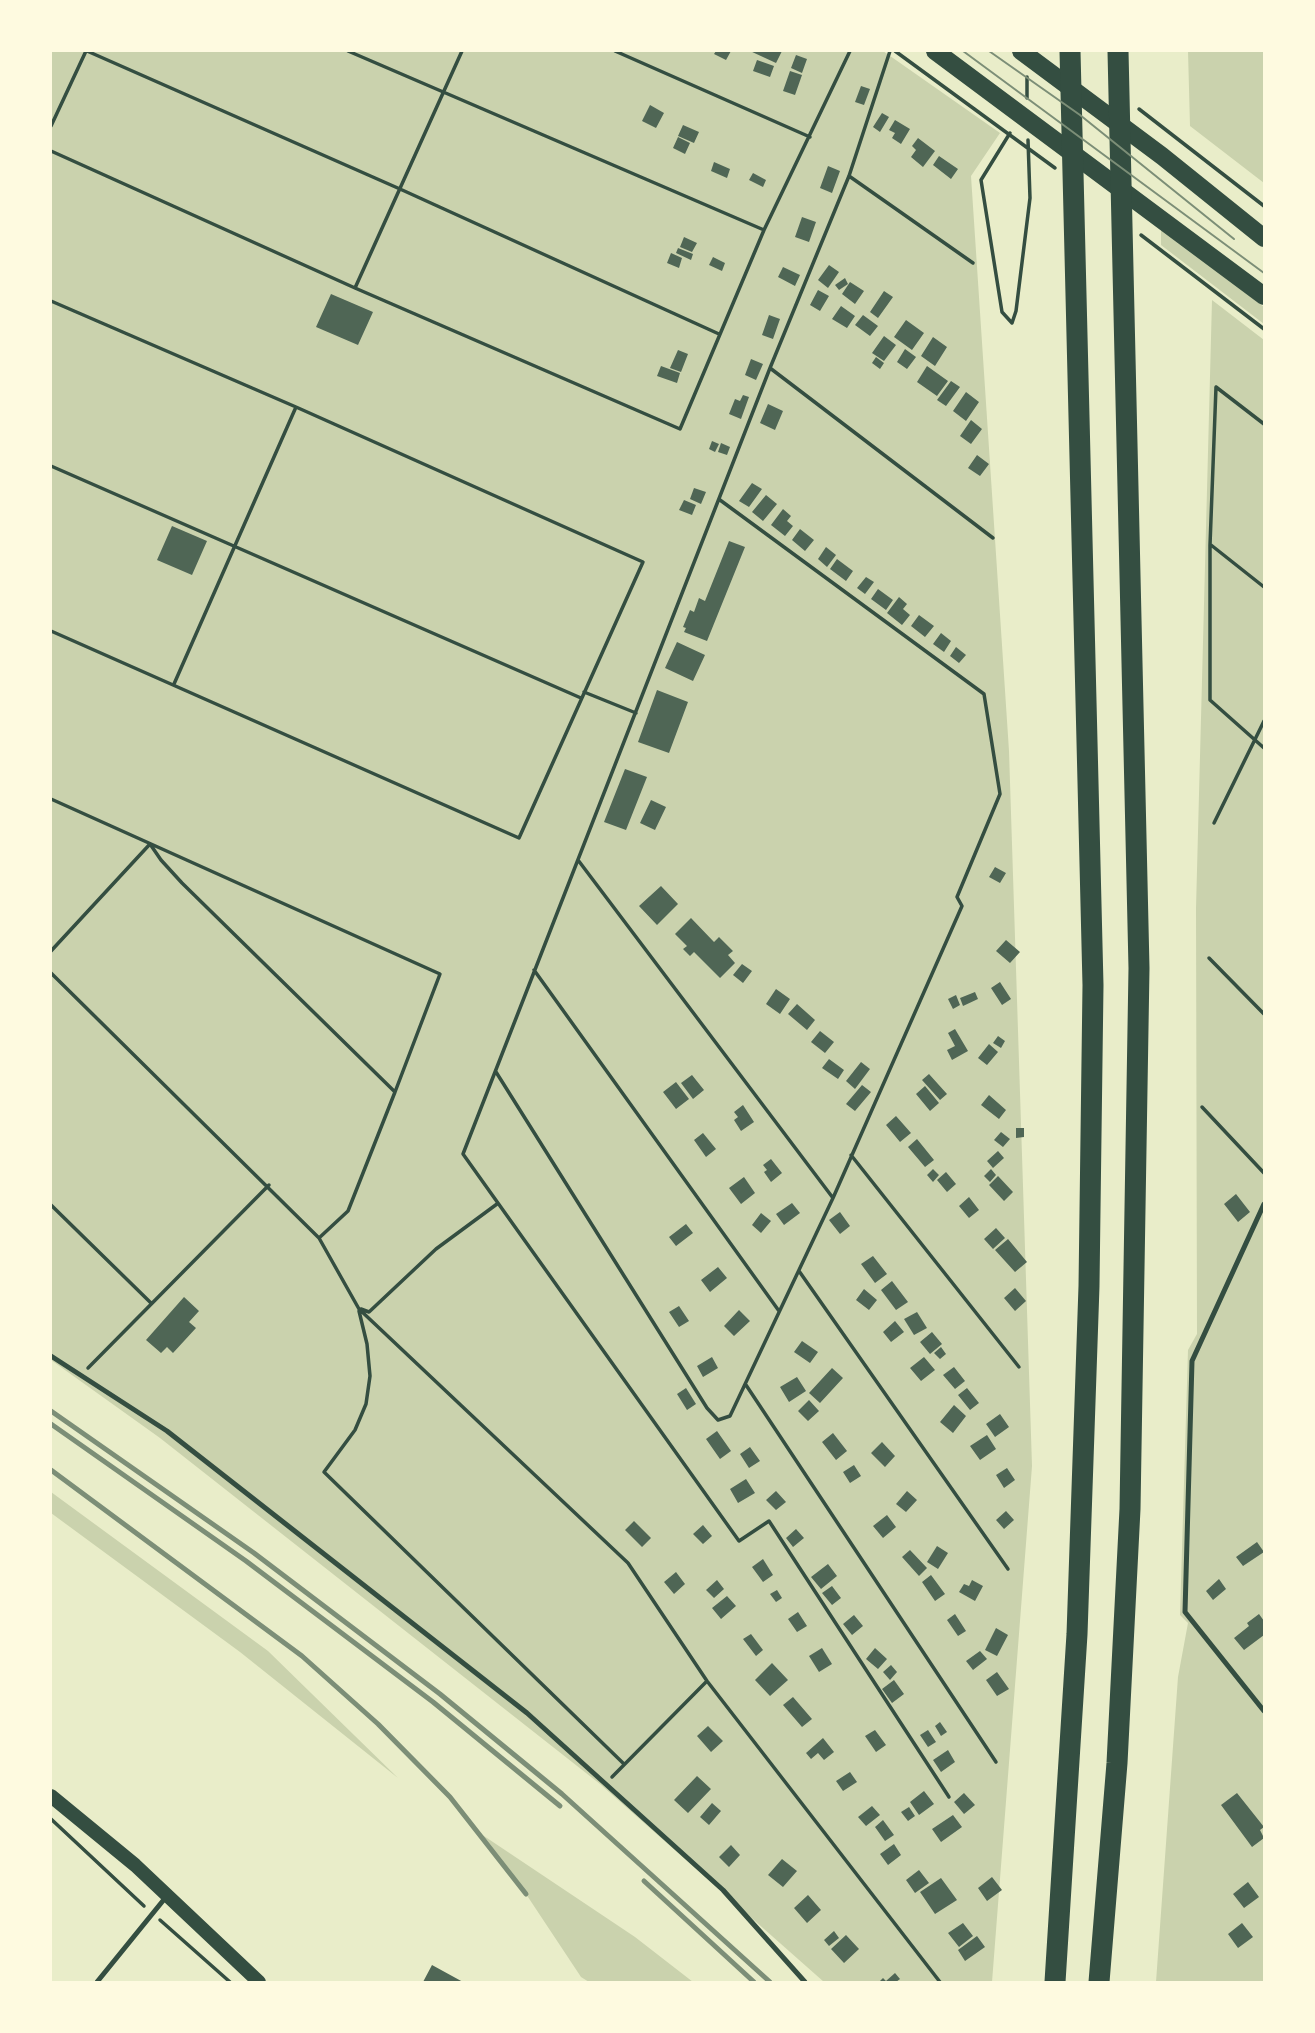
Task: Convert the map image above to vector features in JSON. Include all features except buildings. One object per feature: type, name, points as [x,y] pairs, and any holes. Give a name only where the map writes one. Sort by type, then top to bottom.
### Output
[{"type":"highway","points":[[1055,1982],[1077,1634],[1089,1286],[1093,985],[1070,51]]},
{"type":"highway","points":[[1099,1982],[1117,1763],[1130,1509],[1139,968],[1118,51]]},
{"type":"main road","points":[[935,51],[1264,296]]},
{"type":"main road","points":[[1021,51],[1162,156],[1264,239]]},
{"type":"main road","points":[[53,1801],[135,1865],[259,1982]]},
{"type":"lane","points":[[1264,1203],[1192,1361],[1185,1612],[1264,1711]]},
{"type":"lane","points":[[51,1356],[167,1431],[527,1713],[723,1890],[805,1982]]},
{"type":"lane","points":[[97,1982],[167,1896]]},
{"type":"path","points":[[51,125],[86,51],[400,189],[719,334]]},
{"type":"path","points":[[348,51],[764,230]]},
{"type":"path","points":[[355,288],[462,51]]},
{"type":"path","points":[[615,51],[810,137]]},
{"type":"path","points":[[51,151],[355,288],[680,429],[764,230],[850,51]]},
{"type":"path","points":[[949,1797],[769,1521],[739,1541],[463,1154],[719,499],[849,176],[892,51],[1010,133],[981,180],[1002,312],[1012,323],[1016,311],[1030,198],[1028,160]]},
{"type":"path","points":[[1138,108],[1264,206]]},
{"type":"path","points":[[849,176],[973,263]]},
{"type":"path","points":[[51,301],[643,562],[519,838],[51,631]]},
{"type":"path","points":[[771,368],[993,538]]},
{"type":"path","points":[[1264,424],[1216,387],[1210,545],[1210,700],[1264,748]]},
{"type":"path","points":[[174,684],[296,407]]},
{"type":"path","points":[[51,466],[581,698]]},
{"type":"path","points":[[496,1072],[714,1417],[723,1420],[730,1416],[799,1271],[962,906],[957,897],[1000,794],[984,694],[719,499]]},
{"type":"path","points":[[1210,545],[1264,587]]},
{"type":"path","points":[[584,692],[636,713]]},
{"type":"path","points":[[1214,823],[1264,721]]},
{"type":"path","points":[[51,799],[440,974],[348,1211],[319,1238]]},
{"type":"path","points":[[51,951],[150,844]]},
{"type":"path","points":[[150,844],[182,883],[395,1092]]},
{"type":"path","points":[[578,860],[832,1198]]},
{"type":"path","points":[[1209,958],[1264,1014]]},
{"type":"path","points":[[534,970],[779,1311]]},
{"type":"path","points":[[51,973],[269,1185],[319,1238],[359,1308],[368,1344],[370,1376],[366,1404],[355,1430],[324,1472],[624,1764]]},
{"type":"path","points":[[1202,1107],[1264,1173]]},
{"type":"path","points":[[851,1155],[1019,1367]]},
{"type":"path","points":[[80,1376],[269,1185]]},
{"type":"path","points":[[359,1308],[369,1312],[436,1249],[497,1204]]},
{"type":"path","points":[[51,1205],[151,1303]]},
{"type":"path","points":[[799,1271],[1008,1569]]},
{"type":"path","points":[[359,1308],[628,1563],[706,1681],[940,1982]]},
{"type":"path","points":[[746,1385],[996,1762]]},
{"type":"path","points":[[606,1783],[706,1681]]},
{"type":"path","points":[[51,1819],[230,1982]]},
{"type":"green space","points":[[51,51],[883,51],[1000,133],[971,176],[1009,751],[1032,1466],[992,1982],[824,1982],[600,1784],[160,1438],[51,1360]]},
{"type":"green space","points":[[1188,51],[1264,51],[1264,183],[1190,126]]},
{"type":"green space","points":[[1161,228],[1264,307],[1264,324],[1161,245]]},
{"type":"green space","points":[[1212,300],[1264,340],[1264,1982],[1156,1982],[1178,1677],[1188,1623],[1180,1615],[1188,1350],[1197,1334],[1196,908]]},
{"type":"green space","points":[[51,1492],[268,1651],[398,1778],[240,1652],[51,1513]]},
{"type":"green space","points":[[475,1830],[635,1937],[693,1982],[589,1982],[581,1977],[526,1894]]},
{"type":"tram line","points":[[963,51],[1264,273]]},
{"type":"tram line","points":[[989,51],[1080,115],[1234,239]]},
{"type":"railway","points":[[51,1411],[254,1553],[440,1694],[562,1794],[770,1982]]},
{"type":"railway","points":[[51,1424],[246,1561],[433,1702],[560,1806]]},
{"type":"railway","points":[[51,1470],[302,1656],[378,1724],[450,1797],[526,1894]]},
{"type":"railway","points":[[644,1881],[754,1982]]}]
